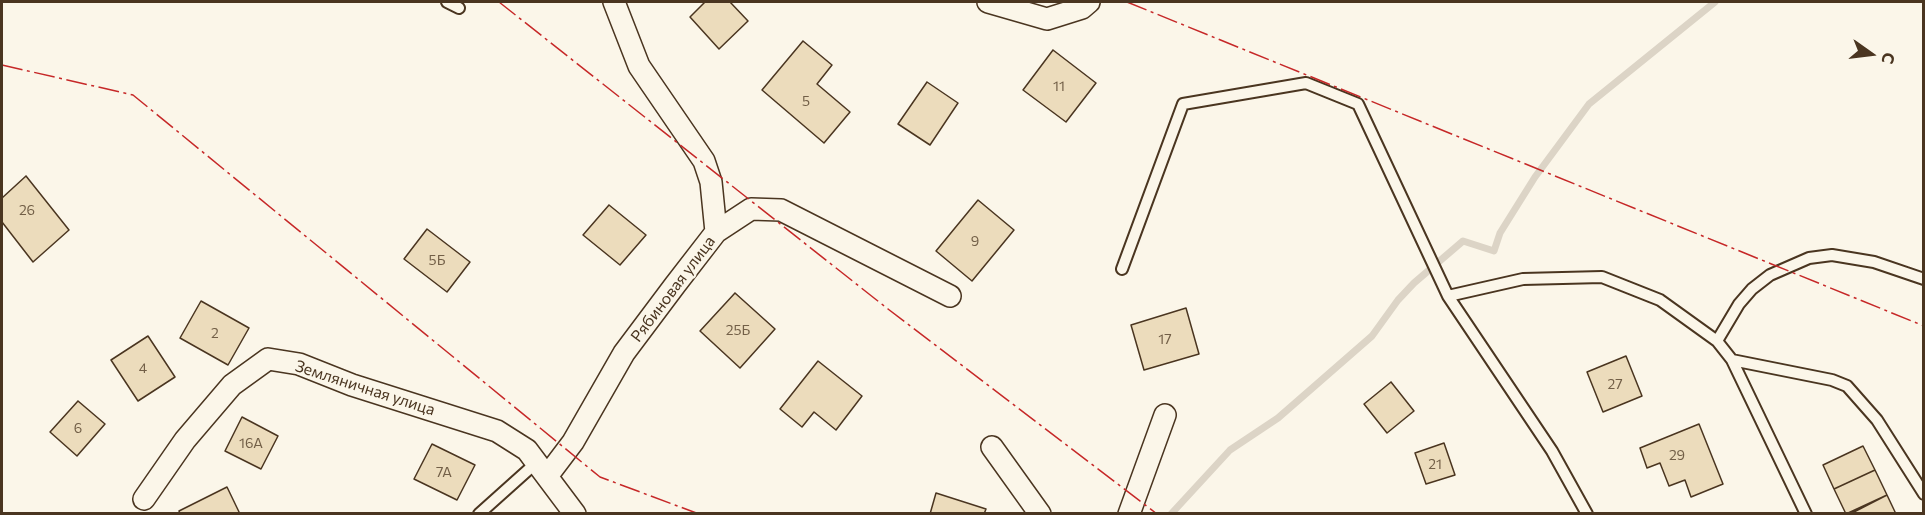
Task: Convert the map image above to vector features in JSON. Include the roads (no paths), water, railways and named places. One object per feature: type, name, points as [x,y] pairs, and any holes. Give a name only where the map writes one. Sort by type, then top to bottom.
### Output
[{"type":"street","points":[[614,2],[639,66],[704,161],[711,182],[716,232]]},
{"type":"street","points":[[988,2],[1047,19],[1082,8],[1089,2]]},
{"type":"street","name":"Рябиновая улица","points":[[542,469],[573,442],[624,353],[716,232],[751,208],[781,210],[950,296]]},
{"type":"street","name":"Земляничная улица","points":[[144,499],[185,440],[232,385],[268,359],[299,364],[352,385],[497,431],[527,450],[575,513]]},
{"type":"street","points":[[1129,513],[1165,415]]},
{"type":"street","points":[[992,447],[1040,513]]},
{"type":"lane","points":[[447,2],[459,8]]},
{"type":"lane","points":[[1122,269],[1183,104],[1306,83],[1358,104],[1448,296],[1552,451],[1587,513]]},
{"type":"lane","points":[[1717,341],[1739,304],[1752,289],[1770,275],[1809,258],[1832,255],[1874,262],[1923,279]]},
{"type":"lane","points":[[1448,296],[1522,279],[1602,277],[1660,300],[1717,341],[1732,360],[1806,513]]},
{"type":"lane","points":[[1732,360],[1832,380],[1847,386],[1877,420],[1923,494]]},
{"type":"lane","points":[[478,513],[542,469]]},
{"type":"waterway","points":[[1171,514],[1230,450],[1278,418],[1372,336],[1398,300],[1414,283],[1463,241],[1494,251],[1500,233],[1535,177],[1589,104],[1715,2]]}]
